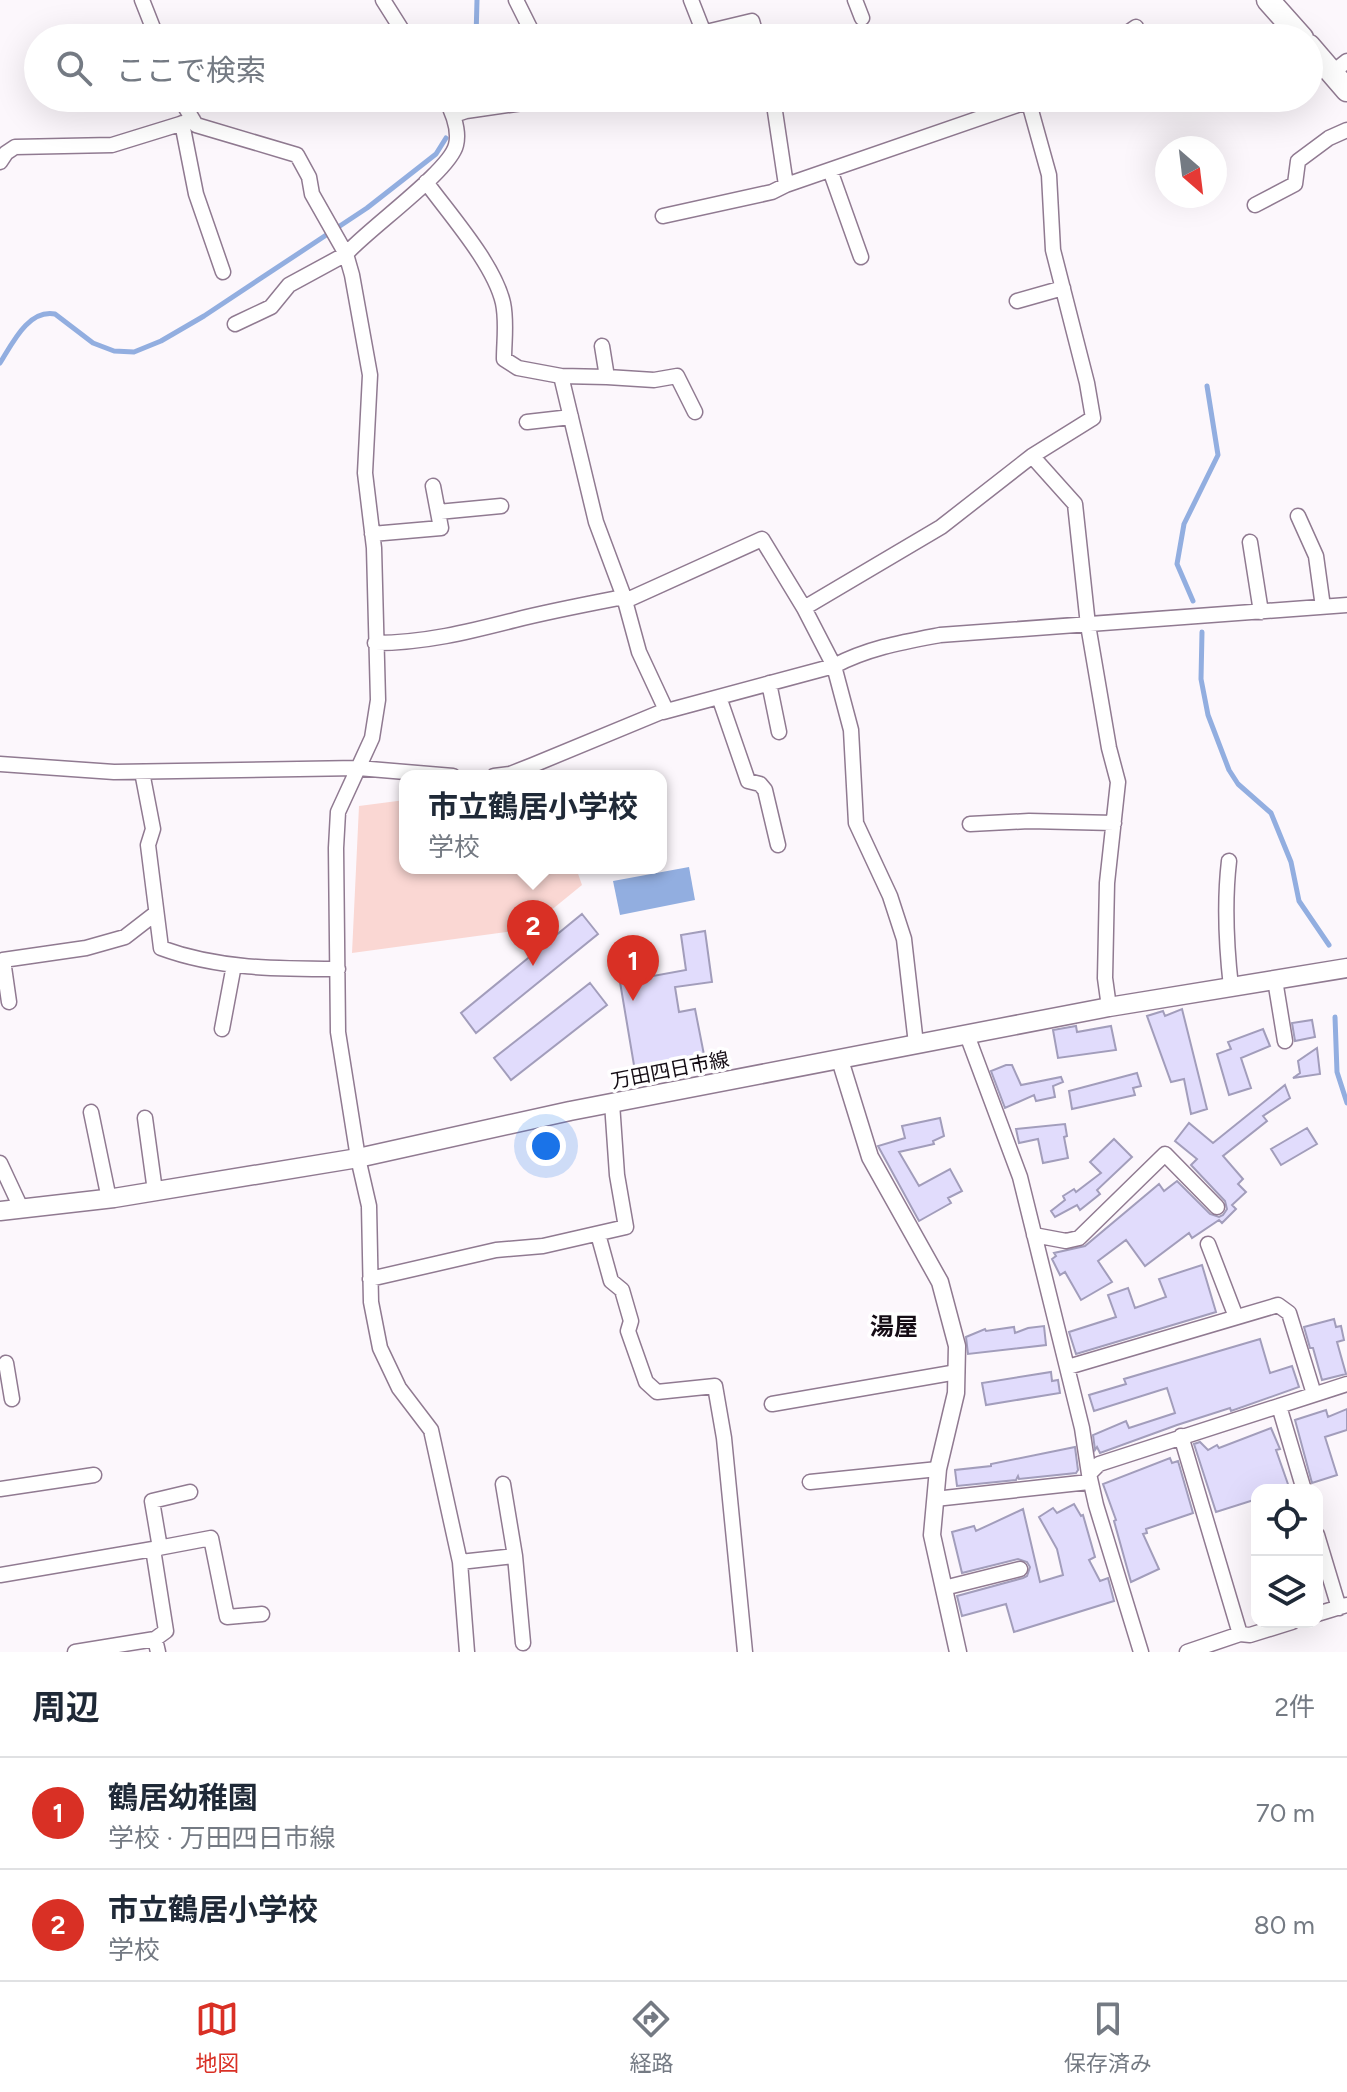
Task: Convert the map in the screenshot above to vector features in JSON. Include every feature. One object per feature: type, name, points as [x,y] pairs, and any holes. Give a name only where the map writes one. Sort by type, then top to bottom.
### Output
[{"type":"highway","points":[[1268,0],[1289,24]]},
{"type":"highway","points":[[1323,58],[1342,74]]},
{"type":"main road","name":"万田四日市線","points":[[0,1211],[109,1199],[358,1158],[612,1103],[916,1044],[1109,1007],[1347,968]]},
{"type":"street","points":[[142,0],[151,24]]},
{"type":"street","points":[[383,0],[398,24]]},
{"type":"street","points":[[516,0],[528,24]]},
{"type":"street","points":[[691,0],[700,24]]},
{"type":"street","points":[[855,0],[862,18]]},
{"type":"street","points":[[184,112],[196,194],[223,272]]},
{"type":"street","points":[[235,324],[271,307],[289,285],[346,254],[444,166],[456,146],[452,112]]},
{"type":"street","points":[[454,115],[463,112]]},
{"type":"street","points":[[775,112],[786,185]]},
{"type":"street","points":[[663,216],[772,192],[997,112]]},
{"type":"street","points":[[804,608],[941,527],[1032,456],[1093,418],[1053,250],[1049,175],[1035,112]]},
{"type":"street","points":[[0,162],[15,147],[112,145],[187,121],[297,155],[309,177],[312,194],[346,254],[370,375],[365,473],[372,534],[378,700],[372,738],[338,812],[338,1032],[358,1158],[369,1206],[371,1302],[380,1348],[399,1388],[431,1430],[460,1562],[467,1652]]},
{"type":"street","points":[[1255,205],[1295,184],[1298,161],[1329,138],[1347,130]]},
{"type":"street","points":[[830,170],[861,257]]},
{"type":"street","points":[[426,182],[492,274],[503,302],[506,323],[504,359],[518,368],[561,376],[654,380],[677,376],[695,412]]},
{"type":"street","points":[[1017,301],[1063,288]]},
{"type":"street","points":[[602,346],[607,377]]},
{"type":"street","points":[[561,376],[596,522],[625,599],[639,652],[666,710]]},
{"type":"street","points":[[527,422],[571,417]]},
{"type":"street","points":[[1032,456],[1075,504],[1088,625],[1109,748],[1118,782],[1107,883],[1105,978],[1109,1007]]},
{"type":"street","points":[[372,534],[441,528],[433,486]]},
{"type":"street","points":[[438,512],[501,506]]},
{"type":"street","points":[[1298,516],[1316,556],[1323,607]]},
{"type":"street","points":[[375,643],[407,643],[468,633],[518,619],[625,599],[762,539],[804,608],[834,666],[851,730],[856,823],[890,896],[904,939],[916,1044]]},
{"type":"street","points":[[1250,542],[1261,612]]},
{"type":"street","points":[[666,710],[663,712],[834,666],[857,653],[940,635],[1347,605]]},
{"type":"street","points":[[769,683],[779,732]]},
{"type":"street","points":[[719,697],[748,781],[760,784],[765,790],[778,845]]},
{"type":"street","points":[[521,770],[666,710]]},
{"type":"street","points":[[0,764],[142,772],[358,768],[399,771]]},
{"type":"street","points":[[142,772],[153,829],[148,845],[161,948],[193,960],[234,965],[338,969]]},
{"type":"street","points":[[970,824],[1029,821],[1114,823]]},
{"type":"street","points":[[1229,861],[1224,930],[1231,987]]},
{"type":"street","points":[[9,1002],[3,960],[86,948],[125,937],[156,913]]},
{"type":"street","points":[[222,1029],[234,965]]},
{"type":"street","points":[[1275,980],[1285,1041]]},
{"type":"street","points":[[967,1035],[1020,1177],[1082,1428],[1089,1478],[1141,1652]]},
{"type":"street","points":[[840,1060],[870,1157],[940,1282],[957,1346],[956,1393],[938,1469],[932,1535],[958,1652]]},
{"type":"street","points":[[370,1279],[496,1250],[543,1246],[626,1227],[617,1175],[612,1103]]},
{"type":"street","points":[[91,1112],[109,1199]]},
{"type":"street","points":[[145,1118],[155,1191]]},
{"type":"street","points":[[1034,1235],[1066,1241],[1079,1238],[1165,1154],[1217,1207]]},
{"type":"street","points":[[0,1163],[21,1208]]},
{"type":"street","points":[[598,1234],[611,1281],[622,1290],[631,1321],[628,1331],[646,1382],[657,1392],[715,1386],[724,1438],[745,1652]]},
{"type":"street","points":[[1208,1244],[1236,1317]]},
{"type":"street","points":[[1068,1367],[1278,1305],[1289,1313],[1314,1394]]},
{"type":"street","points":[[8,1363],[12,1399]]},
{"type":"street","points":[[772,1404],[957,1372]]},
{"type":"street","points":[[935,1499],[1089,1478],[1099,1464],[1347,1384]]},
{"type":"street","points":[[1279,1406],[1302,1484]]},
{"type":"street","points":[[1181,1436],[1240,1634]]},
{"type":"street","points":[[810,1482],[938,1469]]},
{"type":"street","points":[[0,1489],[94,1475]]},
{"type":"street","points":[[503,1484],[515,1556],[523,1643]]},
{"type":"street","points":[[75,1652],[156,1646],[166,1631],[152,1501],[190,1492]]},
{"type":"street","points":[[0,1575],[211,1538],[227,1617],[262,1614]]},
{"type":"street","points":[[1323,1551],[1343,1606],[1323,1612]]},
{"type":"street","points":[[460,1562],[515,1556]]},
{"type":"street","points":[[944,1588],[1020,1569]]},
{"type":"street","points":[[1187,1652],[1240,1634],[1250,1635],[1273,1628]]},
{"type":"shaded area","points":[[399,801],[399,874],[578,874],[582,885],[528,929],[352,953],[359,806]]},
{"type":"water","points":[[689,867],[695,900],[620,915],[613,881],[667,874],[667,871]]},
{"type":"building","points":[[582,914],[598,934],[476,1033],[461,1013]]},
{"type":"building","points":[[705,931],[712,982],[675,987],[679,1012],[695,1009],[707,1070],[637,1083],[620,982],[686,970],[681,935]]},
{"type":"building","points":[[590,983],[607,1005],[511,1080],[494,1058]]},
{"type":"building","points":[[1182,1009],[1207,1109],[1191,1114],[1184,1079],[1171,1082],[1147,1016],[1163,1011],[1165,1016]]},
{"type":"building","points":[[1312,1020],[1315,1037],[1295,1041],[1292,1023]]},
{"type":"building","points":[[1076,1026],[1077,1032],[1111,1026],[1116,1050],[1058,1058],[1053,1030]]},
{"type":"building","points":[[1263,1029],[1270,1046],[1241,1058],[1251,1088],[1229,1095],[1217,1054],[1231,1049],[1228,1042]]},
{"type":"building","points":[[1317,1048],[1320,1074],[1293,1078],[1300,1073],[1298,1061]]},
{"type":"building","points":[[1012,1065],[1021,1085],[1061,1077],[1063,1082],[1053,1086],[1055,1097],[1036,1101],[1034,1095],[1005,1108],[991,1071]]},
{"type":"building","points":[[1137,1073],[1141,1086],[1133,1088],[1135,1095],[1072,1109],[1069,1091]]},
{"type":"building","points":[[1285,1085],[1290,1098],[1263,1116],[1267,1121],[1223,1156],[1243,1179],[1238,1184],[1246,1192],[1232,1205],[1236,1209],[1222,1223],[1219,1220],[1192,1238],[1189,1233],[1145,1266],[1126,1240],[1098,1261],[1112,1282],[1081,1300],[1065,1272],[1060,1275],[1052,1259],[1056,1256],[1054,1253],[1085,1246],[1159,1184],[1164,1191],[1177,1181],[1210,1214],[1223,1215],[1227,1209],[1225,1201],[1191,1165],[1197,1159],[1175,1141],[1189,1123],[1213,1143]]},
{"type":"building","points":[[940,1118],[944,1136],[933,1141],[934,1144],[899,1152],[919,1186],[950,1169],[962,1191],[948,1198],[951,1203],[919,1221],[878,1146],[905,1138],[902,1126]]},
{"type":"building","points":[[1065,1124],[1068,1158],[1043,1163],[1038,1139],[1019,1143],[1016,1129]]},
{"type":"building","points":[[1307,1128],[1317,1144],[1281,1165],[1271,1149]]},
{"type":"building","points":[[1114,1139],[1132,1157],[1097,1190],[1100,1194],[1080,1210],[1077,1205],[1055,1217],[1051,1211],[1065,1200],[1063,1196],[1074,1189],[1076,1192],[1101,1173],[1090,1162]]},
{"type":"building","points":[[1202,1265],[1216,1312],[1076,1354],[1069,1332],[1116,1317],[1108,1295],[1128,1288],[1135,1308],[1166,1297],[1159,1279]]},
{"type":"building","points":[[1334,1319],[1336,1327],[1341,1326],[1344,1340],[1337,1342],[1346,1374],[1322,1380],[1304,1327]]},
{"type":"building","points":[[1044,1326],[1046,1345],[968,1354],[966,1337],[985,1329],[1014,1327],[1015,1333]]},
{"type":"building","points":[[1260,1339],[1270,1373],[1292,1366],[1299,1387],[1100,1453],[1097,1447],[1095,1450],[1093,1435],[1126,1421],[1129,1428],[1175,1413],[1167,1388],[1094,1411],[1089,1395],[1126,1384],[1124,1379]]},
{"type":"building","points":[[1051,1372],[1052,1381],[1058,1380],[1060,1393],[986,1405],[982,1383]]},
{"type":"building","points":[[1347,1409],[1347,1430],[1325,1437],[1337,1475],[1312,1483],[1295,1420],[1326,1410],[1328,1417]]},
{"type":"building","points":[[1271,1428],[1280,1449],[1276,1450],[1288,1484],[1251,1484],[1251,1501],[1216,1512],[1194,1444],[1200,1442],[1208,1450],[1217,1445],[1219,1448]]},
{"type":"building","points":[[1075,1447],[1076,1473],[1019,1479],[1018,1476],[1016,1480],[957,1486],[955,1470],[991,1466]]},
{"type":"building","points":[[1170,1458],[1172,1463],[1178,1461],[1193,1513],[1146,1529],[1147,1533],[1143,1534],[1159,1569],[1131,1582],[1116,1520],[1103,1484]]},
{"type":"building","points":[[1074,1504],[1083,1515],[1095,1557],[1089,1560],[1100,1581],[1108,1578],[1114,1601],[1014,1632],[1006,1604],[962,1616],[957,1596],[1023,1578],[1030,1567],[1027,1562],[1018,1559],[962,1573],[952,1532],[974,1526],[976,1531],[1023,1509],[1040,1582],[1063,1575],[1057,1549],[1039,1517],[1053,1508],[1057,1513]]},
{"type":"waterway","points":[[476,24],[477,0]]},
{"type":"waterway","points":[[0,363],[29,322],[45,314],[55,314],[93,343],[114,351],[134,352],[161,341],[367,208],[436,154],[446,138]]},
{"type":"waterway","points":[[1193,601],[1177,564],[1184,524],[1218,455],[1207,386]]},
{"type":"waterway","points":[[1202,632],[1201,679],[1208,715],[1229,770],[1238,784],[1271,813],[1291,862],[1299,901],[1329,945]]},
{"type":"waterway","points":[[1335,1017],[1337,1072],[1347,1103]]},
{"type":"place","name":"市立鶴居小学校","points":[[533,966]]},
{"type":"place","name":"鶴居幼稚園","points":[[633,1001]]},
{"type":"district","name":"湯屋","points":[[894,1327]]}]
